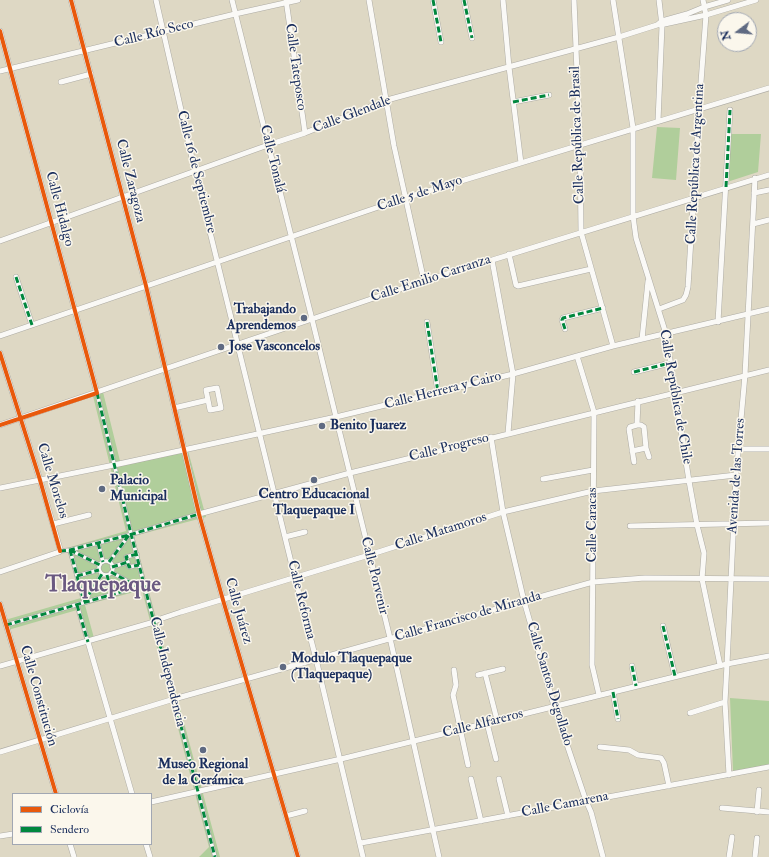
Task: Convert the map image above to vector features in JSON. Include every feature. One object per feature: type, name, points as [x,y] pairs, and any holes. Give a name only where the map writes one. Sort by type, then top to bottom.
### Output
[{"type":"street","name":"Calle Zaragoza","points":[[71,0],[166,368]]},
{"type":"street","name":"Calle 16 de Septiembre","points":[[156,0],[162,32],[195,171],[238,343]]},
{"type":"street","name":"Calle Tonalá","points":[[232,0],[312,319]]},
{"type":"street","name":"Calle Río Seco","points":[[0,71],[286,1],[298,0]]},
{"type":"street","points":[[369,0],[394,146],[424,281]]},
{"type":"street","points":[[434,0],[441,42]]},
{"type":"street","points":[[464,0],[472,38]]},
{"type":"street","points":[[503,0],[509,67],[521,163]]},
{"type":"street","name":"Calle República de Brasil","points":[[574,0],[580,145],[581,232],[613,346]]},
{"type":"street","name":"Calle República de Chile","points":[[613,0],[633,128],[633,216],[636,238],[666,334],[689,481],[704,553],[702,579],[720,665]]},
{"type":"street","points":[[658,121],[659,0]]},
{"type":"street","name":"Calle República de Argentina","points":[[659,309],[683,300],[686,296],[688,287],[706,15],[703,0]]},
{"type":"street","name":"Calle Glendale","points":[[0,241],[305,133],[387,100],[619,37],[728,0]]},
{"type":"street","name":"Calle Glendale","points":[[660,24],[706,15],[756,0]]},
{"type":"street","name":"Calle Tateposco","points":[[286,1],[305,133]]},
{"type":"street","name":"Calle Hidalgo","points":[[0,31],[97,393]]},
{"type":"street","points":[[61,82],[91,74]]},
{"type":"street","name":"Calle 5 de Mayo","points":[[0,336],[405,198],[769,88]]},
{"type":"street","points":[[513,102],[549,95]]},
{"type":"street","points":[[718,322],[730,110]]},
{"type":"street","name":"Calle Emilio Carranza","points":[[0,425],[424,281],[769,174]]},
{"type":"street","name":"Avenida de las Torres","points":[[729,774],[725,702],[733,523],[745,375],[755,178]]},
{"type":"street","points":[[754,193],[769,190]]},
{"type":"street","points":[[753,224],[769,220]]},
{"type":"street","points":[[509,254],[516,285],[518,286],[591,269]]},
{"type":"street","points":[[492,260],[513,374],[508,433]]},
{"type":"street","points":[[16,277],[32,325]]},
{"type":"street","points":[[642,339],[648,277]]},
{"type":"street","points":[[565,329],[562,320],[564,318],[603,308]]},
{"type":"street","name":"Calle Herrera y Cairo","points":[[0,488],[336,417],[513,374],[613,346],[769,309]]},
{"type":"street","name":"Calle Porvenir","points":[[312,319],[390,638],[412,742],[439,857]]},
{"type":"street","points":[[427,322],[438,392]]},
{"type":"street","name":"Calle Reforma","points":[[238,343],[341,759],[363,857]]},
{"type":"street","name":"Calle Morelos","points":[[0,353],[40,480],[60,551]]},
{"type":"street","name":"Calle Caracas","points":[[577,356],[594,412],[594,582],[592,665],[599,695]]},
{"type":"street","points":[[634,372],[670,363]]},
{"type":"street","name":"Calle Juárez","points":[[166,368],[183,450],[199,514],[298,857]]},
{"type":"street","name":"Calle Progreso","points":[[60,551],[98,543],[274,493],[491,437],[769,370]]},
{"type":"street","name":"Calle Independencia","points":[[97,393],[130,534],[137,554],[214,856]]},
{"type":"street","points":[[174,408],[208,400]]},
{"type":"street","points":[[637,425],[638,401]]},
{"type":"street","points":[[634,462],[629,429],[630,427],[641,425],[644,427],[646,448],[649,457]]},
{"type":"street","name":"Calle Santos Degollado","points":[[491,437],[503,512],[524,601],[554,706],[591,812],[603,857]]},
{"type":"street","points":[[632,451],[646,448]]},
{"type":"street","points":[[738,450],[769,449]]},
{"type":"street","points":[[543,479],[593,470]]},
{"type":"street","name":"Calle Matamoros","points":[[0,666],[154,622],[503,512],[593,491],[736,475]]},
{"type":"street","points":[[53,524],[89,516]]},
{"type":"street","points":[[630,526],[769,523]]},
{"type":"street","points":[[285,537],[305,532]]},
{"type":"street","points":[[109,562],[130,534]]},
{"type":"street","points":[[98,543],[103,562]]},
{"type":"street","points":[[70,550],[100,565]]},
{"type":"street","points":[[70,550],[84,602]]},
{"type":"street","points":[[0,572],[60,551]]},
{"type":"street","points":[[137,554],[126,557],[129,567],[139,565]]},
{"type":"street","points":[[109,562],[103,562],[100,565],[99,570],[102,574],[107,575],[112,572]]},
{"type":"street","points":[[109,562],[112,567],[112,572]]},
{"type":"street","points":[[112,567],[128,562]]},
{"type":"street","points":[[77,576],[99,570]]},
{"type":"street","points":[[112,572],[138,587]]},
{"type":"street","points":[[84,602],[102,574]]},
{"type":"street","points":[[107,575],[112,594]]},
{"type":"street","name":"Calle Francisco de Miranda","points":[[0,752],[174,699],[594,582],[645,578],[769,579]]},
{"type":"street","points":[[6,625],[145,585]]},
{"type":"street","name":"Calle Constitución","points":[[0,604],[56,793]]},
{"type":"street","points":[[77,604],[132,793]]},
{"type":"street","points":[[663,626],[675,676]]},
{"type":"street","name":"Calle Alfareros","points":[[152,802],[412,742],[720,665],[769,656]]},
{"type":"street","points":[[632,666],[636,686]]},
{"type":"street","points":[[478,675],[503,669]]},
{"type":"street","points":[[454,670],[456,685],[453,695],[468,765]]},
{"type":"street","points":[[485,673],[497,720]]},
{"type":"street","points":[[613,692],[618,718]]},
{"type":"street","points":[[690,713],[725,702]]},
{"type":"street","points":[[487,723],[496,759]]},
{"type":"street","points":[[600,747],[629,750],[638,755],[660,758],[664,763],[669,786]]},
{"type":"street","name":"Calle Camarena","points":[[361,843],[769,767]]},
{"type":"street","points":[[471,779],[481,821]]},
{"type":"street","points":[[499,779],[508,816]]},
{"type":"street","points":[[757,812],[759,790]]},
{"type":"street","points":[[722,808],[769,812]]},
{"type":"street","points":[[286,816],[305,811]]},
{"type":"street","points":[[0,836],[12,834]]},
{"type":"street","points":[[729,857],[732,837]]},
{"type":"street","points":[[755,857],[757,838]]},
{"type":"street","points":[[70,845],[74,857]]},
{"type":"street","points":[[146,845],[150,857]]},
{"type":"green space","points":[[657,127],[680,128],[676,180],[652,178]]},
{"type":"green space","points":[[729,134],[761,134],[758,172],[727,182]]},
{"type":"green space","points":[[103,392],[120,461],[187,447],[206,517],[134,536],[220,857],[199,857],[209,847],[142,590],[85,605],[94,638],[85,641],[77,610],[8,630],[5,620],[81,598],[67,548],[126,531],[93,396]]},
{"type":"green space","points":[[730,698],[769,701],[769,765],[733,771]]},
{"type":"marked path","points":[[433,0],[441,42]]},
{"type":"marked path","points":[[464,0],[472,38]]},
{"type":"marked path","points":[[513,102],[549,95]]},
{"type":"marked path","points":[[726,187],[730,110]]},
{"type":"marked path","points":[[16,277],[32,325]]},
{"type":"marked path","points":[[565,329],[562,320],[563,318],[603,308]]},
{"type":"marked path","points":[[427,322],[438,392]]},
{"type":"marked path","points":[[634,372],[670,363]]},
{"type":"marked path","points":[[97,393],[131,534],[215,857]]},
{"type":"marked path","points":[[60,551],[70,550],[129,535],[199,514]]},
{"type":"marked path","points":[[109,562],[129,535]]},
{"type":"marked path","points":[[98,543],[103,562]]},
{"type":"marked path","points":[[70,550],[84,602]]},
{"type":"marked path","points":[[70,550],[100,565]]},
{"type":"marked path","points":[[137,554],[126,557],[129,567],[139,565]]},
{"type":"marked path","points":[[112,567],[128,562]]},
{"type":"marked path","points":[[77,576],[99,570]]},
{"type":"marked path","points":[[111,572],[138,587]]},
{"type":"marked path","points":[[84,602],[102,574]]},
{"type":"marked path","points":[[107,575],[112,595]]},
{"type":"marked path","points":[[6,625],[145,585]]},
{"type":"marked path","points":[[77,605],[88,642]]},
{"type":"marked path","points":[[663,626],[675,676]]},
{"type":"marked path","points":[[632,666],[636,686]]},
{"type":"marked path","points":[[613,692],[618,719]]},
{"type":"cycle path","points":[[71,0],[146,286],[199,514],[298,857]]},
{"type":"cycle path","points":[[0,31],[97,393],[0,425]]},
{"type":"cycle path","points":[[0,353],[40,480],[60,551]]},
{"type":"cycle path","points":[[0,604],[56,793]]},
{"type":"place","name":"Trabajando Aprendemos","points":[[304,318]]},
{"type":"place","name":"Jose Vasconcelos","points":[[221,347]]},
{"type":"place","name":"Benito Juarez","points":[[322,426]]},
{"type":"place","name":"Centro Educacional Tlaquepaque I","points":[[314,480]]},
{"type":"place","name":"Palacio Municipal","points":[[102,489]]},
{"type":"place","name":"Modulo Tlaquepaque (Tlaquepaque)","points":[[283,667]]},
{"type":"place","name":"Museo Regional de la Cerámica","points":[[203,750]]},
{"type":"district","name":"Tlaquepaque","points":[[103,586]]}]
